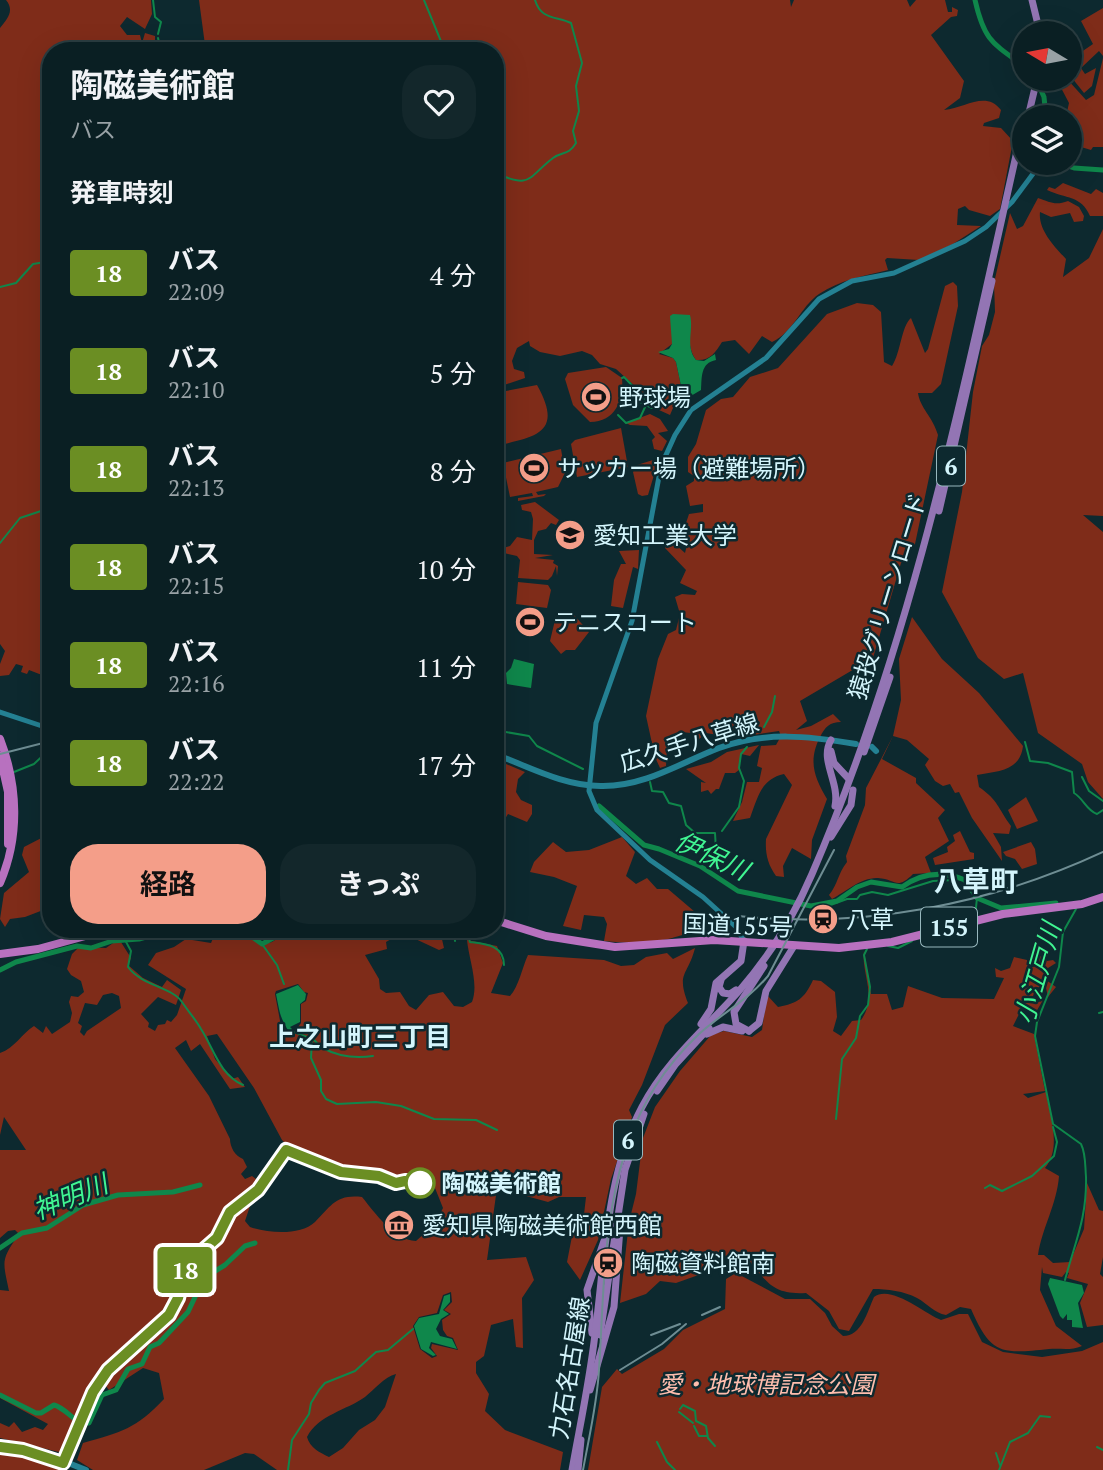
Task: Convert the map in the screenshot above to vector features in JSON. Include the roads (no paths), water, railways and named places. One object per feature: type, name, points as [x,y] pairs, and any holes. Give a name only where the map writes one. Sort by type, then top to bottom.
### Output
[{"type":"highway","points":[[0,739],[8,774],[8,836],[0,870]]},
{"type":"highway","points":[[0,756],[15,791],[13,840],[0,883]]},
{"type":"highway","name":"国道155号","points":[[504,923],[546,936],[615,947],[695,940],[839,948],[888,943],[1003,914],[1082,904],[1103,897]]},
{"type":"highway","points":[[0,954],[29,951],[77,938]]},
{"type":"main road","points":[[1034,0],[1039,21]]},
{"type":"main road","name":"猿投グリーンロード","points":[[813,875],[859,754],[916,576],[947,458],[1012,174]]},
{"type":"main road","name":"猿投グリーンロード","points":[[721,1012],[772,953],[813,875],[831,837],[883,699],[928,553],[960,430],[1016,175]]},
{"type":"main road","name":"広久手八草線","points":[[504,757],[557,778],[589,785],[618,785],[639,781],[719,748],[760,737],[802,736],[856,744]]},
{"type":"main road","points":[[818,857],[836,799],[835,780],[827,761],[827,746],[831,740]]},
{"type":"main road","points":[[831,740],[832,759],[848,778]]},
{"type":"main road","points":[[831,837],[851,805],[853,790]]},
{"type":"main road","name":"6","points":[[671,1063],[708,1015],[715,986],[741,961],[744,941]]},
{"type":"main road","points":[[750,1031],[759,1023],[766,991],[794,946]]},
{"type":"main road","points":[[750,1031],[736,1024],[734,1012],[772,953]]},
{"type":"main road","name":"猿投グリーンロード","points":[[721,1012],[772,953]]},
{"type":"main road","points":[[727,975],[719,984],[723,993],[730,994],[743,986]]},
{"type":"main road","name":"力石名古屋線","points":[[604,1289],[622,1184],[631,1148],[643,1117],[660,1085],[721,1012]]},
{"type":"main road","name":"力石名古屋線","points":[[574,1470],[590,1390],[615,1186],[630,1134],[651,1091],[671,1063],[721,1012]]},
{"type":"main road","points":[[699,1039],[723,1027],[750,1031]]},
{"type":"main road","name":"6","points":[[590,1390],[616,1294],[622,1200],[631,1148]]},
{"type":"main road","name":"6","points":[[580,1424],[592,1338],[587,1290],[609,1227]]},
{"type":"main road","points":[[587,1290],[616,1294]]},
{"type":"main road","name":"力石名古屋線","points":[[574,1470],[603,1298]]},
{"type":"main road","points":[[0,1445],[23,1450],[77,1470]]},
{"type":"main road","points":[[0,1445],[43,1453],[86,1470]]},
{"type":"street","points":[[744,941],[736,927],[703,897],[650,860],[591,802],[589,785],[596,723],[632,621],[656,484],[671,443],[691,410],[766,358],[812,307],[831,291],[852,281],[894,273],[965,241],[986,227],[1032,175]]},
{"type":"street","points":[[0,712],[42,726]]},
{"type":"waterway","points":[[153,0],[155,17],[161,22],[158,34]]},
{"type":"waterway","points":[[424,0],[441,42]]},
{"type":"waterway","points":[[504,177],[523,181],[528,179],[576,143],[573,131],[579,111],[576,86],[582,63],[571,23],[545,14],[535,0]]},
{"type":"waterway","points":[[975,0],[986,32],[1012,58]]},
{"type":"waterway","points":[[158,38],[159,42]]},
{"type":"waterway","points":[[1041,91],[1045,105]]},
{"type":"waterway","points":[[1082,169],[1103,170]]},
{"type":"waterway","points":[[0,287],[16,283],[33,264],[42,262]]},
{"type":"waterway","points":[[622,378],[646,400],[646,405]]},
{"type":"waterway","points":[[627,398],[646,404]]},
{"type":"waterway","points":[[618,415],[626,423],[640,418],[646,405],[652,408]]},
{"type":"waterway","points":[[0,543],[20,518],[42,510]]},
{"type":"waterway","points":[[764,727],[772,712],[775,696]]},
{"type":"waterway","points":[[504,732],[529,736],[537,746],[583,769]]},
{"type":"waterway","points":[[1025,742],[1030,761],[1048,763],[1072,772],[1074,793],[1093,812],[1097,814],[1103,810]]},
{"type":"waterway","points":[[722,831],[739,807],[744,781],[739,768],[741,754],[747,747]]},
{"type":"waterway","points":[[14,772],[34,764],[42,756]]},
{"type":"waterway","points":[[1082,777],[1089,791],[1103,801]]},
{"type":"waterway","points":[[650,782],[652,791],[663,792],[669,803],[681,806],[686,825],[695,833],[715,833],[716,850],[709,872]]},
{"type":"waterway","name":"伊保川","points":[[599,806],[644,845],[700,866],[738,891],[811,906],[837,901],[857,887],[871,882],[902,887],[924,876],[949,875],[965,880],[977,898],[1001,908],[1056,903]]},
{"type":"waterway","points":[[825,907],[847,899],[857,899],[860,895],[872,892],[888,895],[933,881],[954,880]]},
{"type":"waterway","points":[[975,917],[977,898]]},
{"type":"waterway","name":"小江戸川","points":[[1065,1280],[1085,1205],[1085,1156],[1081,1144],[1053,1124],[1035,1036],[1037,1022],[1059,967],[1063,932],[1076,909]]},
{"type":"waterway","points":[[0,970],[16,962],[77,946],[91,948],[112,941],[142,938]]},
{"type":"waterway","points":[[254,938],[262,944],[273,938]]},
{"type":"waterway","points":[[469,939],[470,942],[497,949],[504,965]]},
{"type":"waterway","points":[[125,940],[131,951],[128,967],[141,978],[171,993],[182,1002],[223,1068],[243,1085]]},
{"type":"waterway","points":[[888,946],[898,948],[912,941]]},
{"type":"waterway","points":[[262,944],[277,965],[284,984]]},
{"type":"waterway","points":[[836,1119],[842,1059],[856,1038],[860,1016],[868,1005],[870,987],[864,955],[867,949]]},
{"type":"waterway","points":[[1099,1013],[1103,1012]]},
{"type":"waterway","points":[[289,1030],[312,1039],[311,1058],[326,1099],[337,1104],[376,1102],[401,1106],[434,1119],[476,1120],[497,1130]]},
{"type":"waterway","points":[[313,1039],[333,1053],[357,1057],[373,1056]]},
{"type":"waterway","points":[[985,1188],[990,1185],[1002,1191],[1032,1176],[1054,1156],[1057,1142],[1053,1127]]},
{"type":"waterway","name":"神明川","points":[[0,1248],[22,1233],[47,1228],[83,1205],[118,1195],[173,1192],[200,1185]]},
{"type":"waterway","points":[[0,1395],[36,1413],[54,1405],[75,1419],[89,1423],[102,1395],[116,1390],[128,1369],[142,1364],[150,1347],[159,1343],[188,1312],[204,1278],[225,1265],[245,1246],[255,1243]]},
{"type":"waterway","points":[[288,1470],[292,1440],[325,1383],[355,1371],[376,1352],[388,1350],[413,1329]]},
{"type":"waterway","points":[[680,1409],[683,1405],[695,1411],[696,1421],[706,1426],[708,1438],[715,1446]]},
{"type":"waterway","points":[[679,1412],[693,1423]]},
{"type":"waterway","points":[[999,1470],[1010,1442],[1028,1433],[1040,1416],[1050,1417]]},
{"type":"waterway","points":[[694,1426],[699,1436],[707,1436]]},
{"type":"waterway","points":[[657,1442],[667,1462],[675,1470]]},
{"type":"waterway","points":[[1097,1447],[1103,1450]]},
{"type":"waterway","points":[[996,1453],[1000,1465]]},
{"type":"tram line","points":[[583,1470],[598,1383],[609,1225],[625,1153],[638,1119],[655,1087],[681,1053],[699,1034],[768,976],[834,850]]},
{"type":"tram line","points":[[702,1315],[720,1307]]},
{"type":"tram line","points":[[651,1335],[680,1324]]},
{"type":"tram line","points":[[620,1370],[662,1344],[686,1324]]},
{"type":"railway","points":[[0,754],[42,743]]},
{"type":"railway","points":[[738,916],[832,919],[925,909],[1015,886],[1103,852]]},
{"type":"place","name":"野球場","points":[[596,397]]},
{"type":"place","name":"サッカー場（避難場所）","points":[[534,468]]},
{"type":"place","name":"愛知工業大学","points":[[570,535]]},
{"type":"place","name":"テニスコート","points":[[530,622]]},
{"type":"place","name":"八草","points":[[823,919]]},
{"type":"place","name":"陶磁美術館","points":[[420,1183]]},
{"type":"place","name":"愛知県陶磁美術館西館","points":[[399,1225]]},
{"type":"place","name":"陶磁資料館南","points":[[608,1263]]},
{"type":"district","name":"八草町","points":[[976,880]]},
{"type":"district","name":"上之山町三丁目","points":[[360,1036]]},
{"type":"park label","name":"愛・地球博記念公園","points":[[766,1384]]}]
